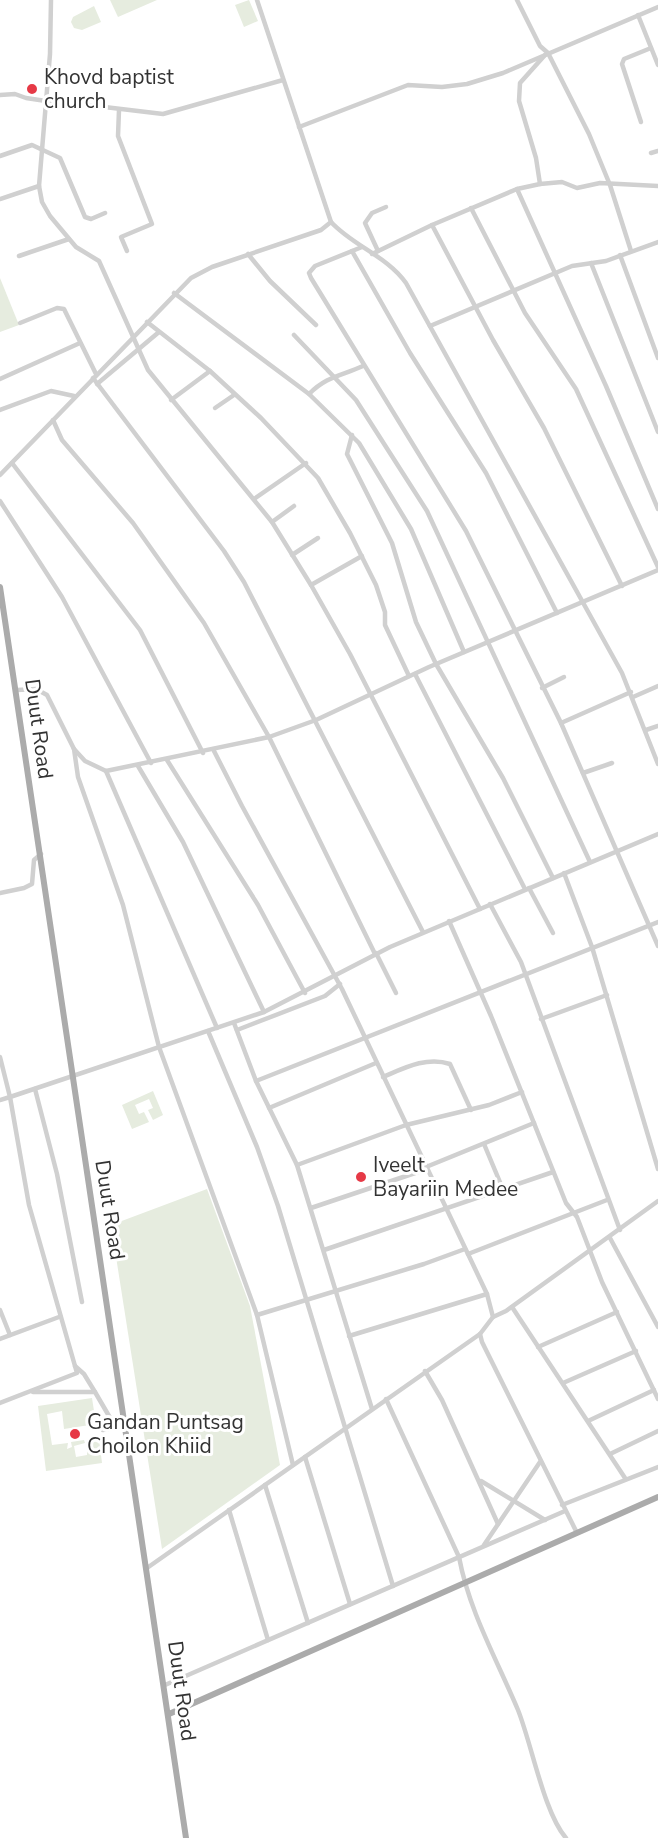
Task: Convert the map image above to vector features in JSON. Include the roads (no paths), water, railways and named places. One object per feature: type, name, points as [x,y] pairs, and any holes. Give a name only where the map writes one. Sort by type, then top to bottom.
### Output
[{"type":"main road","name":"Duut Road","points":[[0,587],[186,1838]]},
{"type":"main road","points":[[169,1714],[658,1497]]},
{"type":"street","points":[[51,0],[52,20],[39,186],[47,211],[79,249],[99,261],[148,370],[272,522],[311,585],[370,694],[480,909]]},
{"type":"street","points":[[257,0],[331,222],[403,279],[632,694],[658,764]]},
{"type":"street","points":[[517,0],[540,46],[548,52],[589,134],[631,251]]},
{"type":"street","points":[[299,127],[408,85],[442,87],[467,84],[503,73],[658,6]]},
{"type":"street","points":[[638,15],[658,65]]},
{"type":"street","points":[[640,122],[622,64],[624,59],[651,48]]},
{"type":"street","points":[[540,184],[536,158],[519,101],[520,83],[548,52]]},
{"type":"street","points":[[0,95],[15,94],[119,110],[168,114],[283,80]]},
{"type":"street","points":[[119,110],[118,136],[152,224],[121,237],[127,251]]},
{"type":"street","points":[[0,156],[29,145],[42,149],[63,161],[85,217],[91,219],[105,213]]},
{"type":"street","points":[[651,153],[658,151]]},
{"type":"street","points":[[372,254],[432,225],[517,189],[562,182],[577,188],[600,183],[658,186]]},
{"type":"street","points":[[0,200],[39,186]]},
{"type":"street","points":[[517,189],[606,386],[658,509]]},
{"type":"street","points":[[378,251],[365,223],[372,213],[386,207]]},
{"type":"street","points":[[17,690],[36,689],[46,695],[74,749],[85,761],[106,771],[138,766],[269,737],[316,720],[436,664],[622,586],[658,568],[576,389],[525,313],[471,208]]},
{"type":"street","points":[[0,475],[174,293],[203,271],[321,230],[331,222]]},
{"type":"street","points":[[432,225],[475,308],[544,428],[622,586]]},
{"type":"street","points":[[20,256],[69,238]]},
{"type":"street","points":[[430,326],[572,266],[621,255],[658,242]]},
{"type":"street","points":[[362,247],[315,266],[309,273],[363,366],[466,531],[500,598],[513,632],[561,723],[658,946]]},
{"type":"street","points":[[352,251],[410,353],[486,473],[557,613]]},
{"type":"street","points":[[248,254],[270,281],[316,325]]},
{"type":"street","points":[[621,255],[658,358]]},
{"type":"street","points":[[591,263],[658,432]]},
{"type":"street","points":[[174,293],[309,394],[352,435],[374,465],[411,529],[464,652]]},
{"type":"street","points":[[20,324],[57,308],[64,309],[97,384],[234,566],[316,720],[423,932]]},
{"type":"street","points":[[147,322],[210,371],[306,463],[334,503],[362,556],[376,585],[385,612],[386,624],[409,676]]},
{"type":"street","points":[[97,384],[159,332]]},
{"type":"street","points":[[294,335],[356,400],[375,426],[427,511],[590,862]]},
{"type":"street","points":[[0,379],[80,343]]},
{"type":"street","points":[[309,394],[325,379],[363,366]]},
{"type":"street","points":[[171,400],[210,371]]},
{"type":"street","points":[[0,410],[51,391],[74,396]]},
{"type":"street","points":[[215,408],[234,395]]},
{"type":"street","points":[[53,420],[62,440],[133,523],[169,570],[204,622],[269,737],[396,993]]},
{"type":"street","points":[[352,435],[347,454],[392,543],[416,622],[436,664],[503,778],[553,878]]},
{"type":"street","points":[[12,463],[140,630],[203,753]]},
{"type":"street","points":[[254,499],[306,463]]},
{"type":"street","points":[[0,501],[62,597],[151,763]]},
{"type":"street","points":[[272,522],[294,506]]},
{"type":"street","points":[[292,555],[318,538]]},
{"type":"street","points":[[311,585],[362,556]]},
{"type":"street","points":[[415,674],[527,889],[553,933]]},
{"type":"street","points":[[542,688],[564,677]]},
{"type":"street","points":[[561,723],[658,686]]},
{"type":"street","points":[[645,730],[658,726]]},
{"type":"street","points":[[74,749],[78,777],[123,905],[159,1047],[257,1315],[293,1465]]},
{"type":"street","points":[[214,751],[340,984],[487,1294],[493,1317]]},
{"type":"street","points":[[166,760],[258,904],[305,993]]},
{"type":"street","points":[[583,773],[612,763]]},
{"type":"street","points":[[138,766],[183,842],[264,1012]]},
{"type":"street","points":[[106,771],[218,1028]]},
{"type":"street","points":[[0,1100],[264,1012],[423,932],[658,834]]},
{"type":"street","points":[[0,892],[24,888],[32,884],[34,860],[40,854]]},
{"type":"street","points":[[564,873],[592,946],[658,1169]]},
{"type":"street","points":[[490,904],[508,935],[525,974],[620,1230]]},
{"type":"street","points":[[449,921],[481,992],[566,1203],[573,1213],[658,1399]]},
{"type":"street","points":[[256,1081],[592,946],[658,922]]},
{"type":"street","points":[[237,1030],[325,996],[340,984]]},
{"type":"street","points":[[541,1019],[607,995]]},
{"type":"street","points":[[234,1023],[256,1081],[297,1165],[372,1409]]},
{"type":"street","points":[[208,1031],[257,1147],[308,1300],[344,1428],[393,1586]]},
{"type":"street","points":[[0,1057],[10,1097],[29,1205],[59,1317],[77,1373],[0,1403]]},
{"type":"street","points":[[383,1077],[424,1062],[442,1061],[450,1064],[471,1110]]},
{"type":"street","points":[[269,1108],[376,1063]]},
{"type":"street","points":[[35,1089],[57,1174],[82,1302]]},
{"type":"street","points":[[297,1165],[406,1125],[471,1110],[522,1092]]},
{"type":"street","points":[[311,1208],[427,1168],[534,1123]]},
{"type":"street","points":[[484,1144],[502,1187]]},
{"type":"street","points":[[324,1250],[447,1209],[502,1187],[553,1172]]},
{"type":"street","points":[[257,1315],[467,1252],[607,1200]]},
{"type":"street","points":[[147,1568],[480,1334],[493,1317],[512,1307],[590,1253],[658,1201]]},
{"type":"street","points":[[610,1238],[658,1327]]},
{"type":"street","points":[[349,1336],[487,1294]]},
{"type":"street","points":[[512,1307],[625,1478]]},
{"type":"street","points":[[0,1310],[10,1335]]},
{"type":"street","points":[[538,1347],[617,1312]]},
{"type":"street","points":[[0,1339],[59,1317]]},
{"type":"street","points":[[480,1334],[540,1462],[577,1533]]},
{"type":"street","points":[[563,1383],[636,1351]]},
{"type":"street","points":[[74,1365],[84,1374],[116,1428]]},
{"type":"street","points":[[425,1371],[442,1400],[498,1524]]},
{"type":"street","points":[[588,1421],[654,1390]]},
{"type":"street","points":[[27,1392],[95,1392]]},
{"type":"street","points":[[386,1399],[459,1557],[464,1584],[518,1710],[554,1818],[566,1838]]},
{"type":"street","points":[[103,1430],[125,1426]]},
{"type":"street","points":[[609,1454],[658,1431]]},
{"type":"street","points":[[305,1457],[350,1604]]},
{"type":"street","points":[[482,1547],[540,1462]]},
{"type":"street","points":[[562,1505],[625,1478],[658,1467]]},
{"type":"street","points":[[480,1480],[545,1520]]},
{"type":"street","points":[[265,1485],[308,1623]]},
{"type":"street","points":[[229,1510],[268,1640]]},
{"type":"street","points":[[165,1685],[565,1511]]},
{"type":"place","name":"Khovd baptist church","points":[[32,89]]},
{"type":"place","name":"Iveelt Bayariin Medee","points":[[361,1177]]},
{"type":"place","name":"Gandan Puntsag Choilon Khiid","points":[[75,1434]]}]
